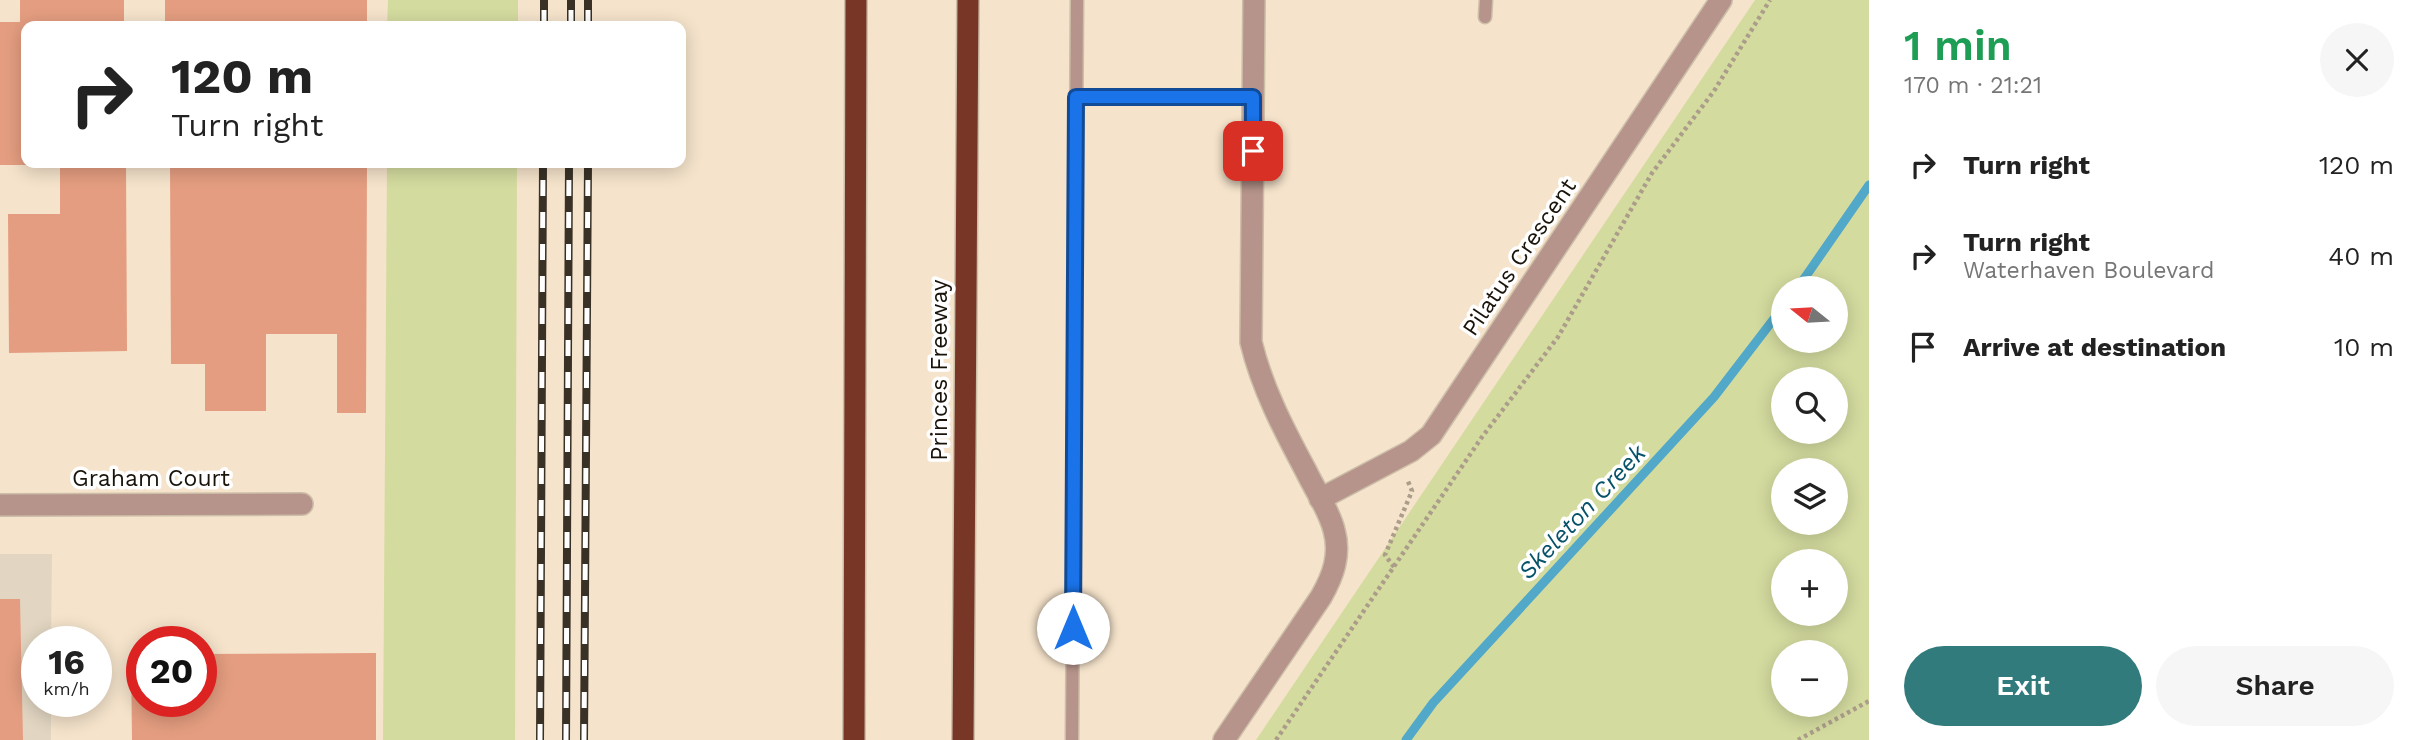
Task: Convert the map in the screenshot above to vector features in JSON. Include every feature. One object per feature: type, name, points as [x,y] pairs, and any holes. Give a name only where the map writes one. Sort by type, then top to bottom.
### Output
[{"type":"highway","points":[[854,740],[856,0]]},
{"type":"highway","name":"Princes Freeway","points":[[962,740],[968,0]]},
{"type":"street","points":[[1224,740],[1333,577],[1336,556],[1334,530],[1269,396],[1258,371],[1251,342],[1254,0]]},
{"type":"street","name":"Pilatus Crescent","points":[[1320,499],[1398,458],[1431,435],[1720,0]]},
{"type":"street","name":"Graham Court","points":[[0,505],[302,504]]},
{"type":"lane","points":[[1072,740],[1077,0]]},
{"type":"lane","points":[[1485,17],[1486,0]]},
{"type":"lane","points":[[1076,97],[1253,97]]},
{"type":"path","points":[[1276,740],[1482,437],[1558,337],[1652,173],[1714,91],[1770,0]]},
{"type":"path","points":[[1394,567],[1385,555],[1412,491],[1398,458]]},
{"type":"path","points":[[1798,740],[1869,701]]},
{"type":"shaded area","points":[[0,554],[52,554],[51,626],[21,626],[21,717],[51,717],[51,740],[0,740]]},
{"type":"green space","points":[[388,0],[518,0],[518,21],[387,21]]},
{"type":"green space","points":[[1755,0],[1869,0],[1869,740],[1256,740]]},
{"type":"green space","points":[[387,168],[517,168],[515,740],[383,740]]},
{"type":"building","points":[[20,0],[124,0],[124,21],[21,21],[21,165],[0,165],[0,22],[20,22]]},
{"type":"building","points":[[165,0],[367,0],[367,21],[165,21]]},
{"type":"building","points":[[60,168],[126,168],[127,351],[9,353],[8,214],[60,214]]},
{"type":"building","points":[[170,168],[367,168],[366,413],[337,413],[337,334],[266,334],[266,411],[205,411],[205,364],[171,364]]},
{"type":"building","points":[[0,599],[20,599],[23,740],[0,740]]},
{"type":"building","points":[[376,653],[376,740],[132,740],[132,717],[217,717],[217,654]]},
{"type":"waterway","name":"Skeleton Creek","points":[[1806,276],[1869,185]]},
{"type":"waterway","name":"Skeleton Creek","points":[[1406,740],[1433,703],[1714,397],[1771,323]]},
{"type":"railway","points":[[544,0],[544,21]]},
{"type":"railway","points":[[571,0],[571,21]]},
{"type":"railway","points":[[588,0],[588,21]]},
{"type":"railway","points":[[540,740],[543,168]]},
{"type":"railway","points":[[566,740],[569,168]]},
{"type":"railway","points":[[584,740],[588,168]]},
{"type":"route","points":[[1073,628],[1076,97],[1253,97],[1253,151]]}]
